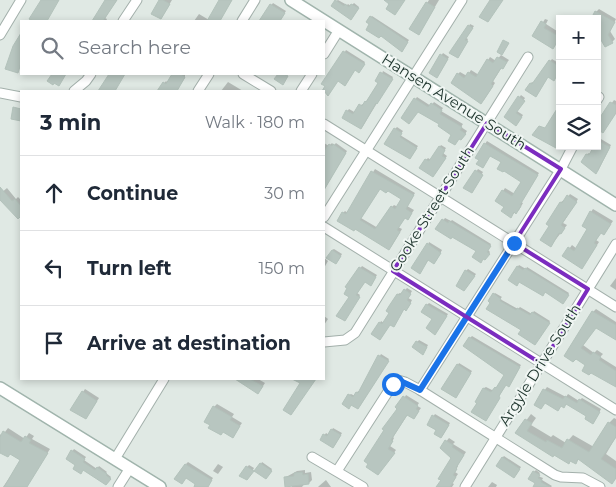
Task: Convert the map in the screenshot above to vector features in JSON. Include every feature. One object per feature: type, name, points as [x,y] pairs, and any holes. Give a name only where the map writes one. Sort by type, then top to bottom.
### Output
[{"type":"street","points":[[0,35],[21,0]]},
{"type":"street","points":[[124,20],[137,0]]},
{"type":"street","points":[[243,20],[256,0]]},
{"type":"street","name":"Hansen Avenue South","points":[[291,0],[323,20]]},
{"type":"street","points":[[325,216],[412,76],[462,0]]},
{"type":"street","name":"Hansen Avenue South","points":[[325,21],[616,205]]},
{"type":"street","points":[[325,52],[339,30]]},
{"type":"street","name":"Cooke Street South","points":[[325,342],[345,340],[355,333],[439,196],[528,57]]},
{"type":"street","points":[[75,90],[89,75]]},
{"type":"street","points":[[199,90],[208,75]]},
{"type":"street","points":[[245,75],[269,90]]},
{"type":"street","points":[[302,90],[311,75]]},
{"type":"street","points":[[0,93],[20,97]]},
{"type":"street","points":[[325,125],[616,306]]},
{"type":"street","points":[[420,390],[561,169],[571,150]]},
{"type":"street","points":[[325,228],[616,410]]},
{"type":"street","name":"Argyle Drive South","points":[[465,487],[616,244]]},
{"type":"street","points":[[115,459],[163,380]]},
{"type":"street","points":[[337,471],[393,384],[398,380],[420,390],[555,475],[583,478],[600,487]]},
{"type":"street","points":[[0,388],[160,487]]},
{"type":"street","points":[[312,457],[363,487]]},
{"type":"street","points":[[118,487],[130,468]]},
{"type":"highlighted area","points":[[487,123],[561,169],[514,243],[588,289],[542,364],[393,271]]},
{"type":"building","points":[[41,0],[59,0],[48,20],[29,19]]},
{"type":"building","points":[[105,0],[117,0],[104,20],[93,20]]},
{"type":"building","points":[[159,0],[170,4],[161,19],[151,14]]},
{"type":"building","points":[[219,0],[232,0],[221,20],[208,20]]},
{"type":"building","points":[[335,0],[344,6],[345,4],[349,7],[351,4],[359,8],[351,20],[331,6]]},
{"type":"building","points":[[384,0],[405,0],[395,15],[386,9],[389,4]]},
{"type":"building","points":[[490,0],[503,0],[488,22],[479,17]]},
{"type":"building","points":[[426,2],[435,7],[419,35],[409,29]]},
{"type":"building","points":[[270,4],[285,13],[281,20],[260,20]]},
{"type":"building","points":[[595,11],[615,22],[608,35],[613,43],[605,47],[601,40],[601,15],[593,15]]},
{"type":"building","points":[[370,16],[408,42],[402,52],[381,36],[379,38],[366,30],[369,24],[366,22]]},
{"type":"building","points":[[541,21],[546,24],[544,28],[556,35],[556,44],[553,49],[532,36]]},
{"type":"building","points":[[468,25],[473,28],[465,40],[468,41],[458,58],[449,53]]},
{"type":"building","points":[[20,35],[20,66],[18,73],[5,69],[13,46]]},
{"type":"building","points":[[503,40],[509,43],[502,55],[497,52]]},
{"type":"building","points":[[343,51],[365,64],[359,73],[355,70],[345,86],[338,81],[328,96],[325,90],[323,90],[325,86],[321,84]]},
{"type":"building","points":[[440,54],[448,59],[437,78],[429,73]]},
{"type":"building","points":[[497,57],[507,62],[491,84],[493,86],[481,104],[451,83],[457,73],[464,78],[468,72],[476,77],[487,59],[493,63]]},
{"type":"building","points":[[549,60],[556,64],[556,77],[554,81],[548,77],[536,97],[525,90],[530,83],[532,84]]},
{"type":"building","points":[[380,72],[393,79],[361,129],[342,118],[346,110],[353,114],[359,104],[362,106],[366,102],[378,83],[375,81]]},
{"type":"building","points":[[51,75],[65,75],[59,86],[47,81]]},
{"type":"building","points":[[108,75],[124,75],[116,90],[99,90]]},
{"type":"building","points":[[171,75],[182,75],[185,77],[178,90],[158,90],[163,82],[166,84]]},
{"type":"building","points":[[277,75],[288,76],[283,85],[274,79]]},
{"type":"building","points":[[518,96],[525,101],[516,113],[522,117],[516,126],[504,117]]},
{"type":"building","points":[[414,98],[428,107],[431,103],[442,110],[440,114],[462,127],[460,130],[466,134],[455,145],[448,141],[451,135],[438,126],[439,124],[418,112],[409,124],[401,118]]},
{"type":"building","points":[[610,102],[616,105],[616,113],[603,133],[601,132],[601,116]]},
{"type":"building","points":[[13,107],[20,109],[20,121],[11,119]]},
{"type":"building","points":[[556,110],[556,148],[532,135],[539,126],[545,128]]},
{"type":"building","points":[[394,128],[402,133],[400,137],[417,148],[410,159],[384,144]]},
{"type":"building","points":[[601,142],[610,147],[596,174],[581,162],[586,154],[589,155],[592,150],[601,150]]},
{"type":"building","points":[[484,143],[538,175],[516,214],[514,212],[511,218],[501,211],[504,207],[495,201],[502,190],[512,196],[521,182],[504,171],[497,169],[501,162],[490,156],[483,168],[476,164],[479,160],[475,158]]},
{"type":"building","points":[[329,144],[332,146],[333,144],[346,153],[325,188],[325,150]]},
{"type":"building","points":[[439,146],[445,150],[442,156],[446,158],[433,177],[419,168],[425,159],[429,161]]},
{"type":"building","points":[[475,170],[483,175],[472,193],[463,188]]},
{"type":"building","points":[[371,171],[414,195],[406,209],[412,213],[408,220],[405,218],[397,230],[400,232],[389,250],[355,229],[354,231],[337,221],[342,212],[346,214]],"holes":[[[380,189],[386,193],[388,191],[401,199],[395,209],[391,206],[375,229],[360,220]]]},
{"type":"building","points":[[0,187],[12,201],[15,199],[20,205],[20,217],[18,219],[0,200]]},
{"type":"building","points":[[567,195],[577,202],[561,225],[565,228],[561,234],[559,233],[551,247],[540,240],[549,226],[546,224],[560,202],[562,203]]},
{"type":"building","points":[[590,211],[611,224],[604,235],[601,233],[594,243],[597,245],[582,269],[562,256],[568,247],[574,251],[587,229],[582,226]]},
{"type":"building","points":[[442,219],[448,223],[449,221],[491,246],[487,252],[490,254],[485,260],[483,259],[481,263],[472,257],[476,251],[435,229]]},
{"type":"building","points":[[427,243],[441,253],[434,264],[428,260],[420,274],[411,268]]},
{"type":"building","points":[[332,250],[341,256],[336,264],[326,258]]},
{"type":"building","points":[[517,266],[523,270],[525,268],[569,295],[563,304],[545,292],[543,296],[519,282],[517,286],[508,280]]},
{"type":"building","points":[[359,267],[376,277],[371,286],[365,282],[356,295],[360,297],[345,321],[336,316],[349,297],[344,294],[347,288],[345,287]]},
{"type":"building","points":[[465,270],[475,276],[464,291],[456,286]]},
{"type":"building","points":[[404,289],[411,294],[407,300],[411,303],[406,311],[404,309],[394,327],[390,325],[380,340],[371,334],[379,322],[382,324],[389,313],[386,311],[389,306],[397,294],[400,295]]},
{"type":"building","points":[[493,293],[501,299],[500,301],[516,310],[517,308],[530,315],[532,312],[550,323],[535,345],[518,334],[521,330],[486,309]]},
{"type":"building","points":[[426,304],[447,316],[435,335],[426,328],[432,319],[421,312]]},
{"type":"building","points":[[592,311],[616,325],[616,340],[596,328],[581,348],[591,355],[593,352],[601,357],[599,360],[616,371],[616,387],[591,373],[589,375],[582,371],[585,365],[576,359],[573,362],[564,356]]},
{"type":"building","points":[[469,337],[520,367],[509,387],[506,385],[499,396],[500,398],[486,421],[471,412],[483,388],[491,392],[496,388],[504,375],[463,346]]},
{"type":"building","points":[[416,341],[427,347],[423,355],[412,347]]},
{"type":"building","points":[[378,355],[389,361],[358,409],[351,405],[349,409],[342,404],[348,394],[353,397],[356,392],[358,393]]},
{"type":"building","points":[[457,364],[471,373],[456,398],[441,389]]},
{"type":"building","points":[[237,380],[252,380],[263,386],[258,394]]},
{"type":"building","points":[[294,380],[315,380],[291,415],[283,410],[300,383]]},
{"type":"building","points":[[543,389],[563,399],[565,396],[577,403],[579,399],[600,412],[593,424],[585,419],[586,416],[566,404],[564,408],[561,406],[558,411],[545,403],[541,409],[534,405]]},
{"type":"building","points":[[82,391],[97,401],[86,419],[70,410]]},
{"type":"building","points":[[403,396],[418,406],[416,409],[419,411],[414,419],[407,415],[391,440],[393,441],[388,449],[395,453],[378,475],[366,467],[368,464],[364,461],[384,430],[382,429],[397,409],[395,407]]},
{"type":"building","points":[[213,406],[232,417],[230,420],[240,426],[233,438],[223,432],[221,435],[208,428],[210,425],[204,422]]},
{"type":"building","points":[[432,415],[449,425],[441,438],[434,434],[436,430],[427,425]]},
{"type":"building","points":[[525,419],[532,423],[527,431],[546,442],[547,440],[562,448],[567,439],[589,452],[608,422],[616,427],[616,437],[601,459],[616,469],[616,478],[612,484],[578,459],[576,464],[570,461],[569,464],[554,455],[553,457],[515,433]]},
{"type":"building","points":[[331,429],[341,435],[333,448],[320,440],[323,434],[327,436]]},
{"type":"building","points":[[3,431],[21,442],[25,436],[31,440],[29,443],[48,453],[27,487],[4,487],[20,460],[10,454],[8,457],[0,453],[0,437]]},
{"type":"building","points":[[445,440],[464,455],[456,468],[453,475],[456,477],[450,487],[436,487],[441,480],[438,479],[451,458],[440,448]]},
{"type":"building","points":[[71,450],[85,459],[83,462],[95,470],[97,467],[107,474],[111,479],[106,485],[83,470],[81,474],[73,469],[75,465],[66,459]]},
{"type":"building","points":[[502,457],[520,469],[514,478],[496,466]]},
{"type":"building","points":[[260,463],[272,471],[266,479],[254,471]]},
{"type":"building","points":[[185,464],[212,480],[208,487],[194,487],[195,484],[186,478],[182,484],[174,479]]},
{"type":"building","points":[[246,466],[254,471],[247,480],[239,476]]},
{"type":"building","points":[[533,471],[540,475],[538,478],[542,480],[541,482],[550,487],[533,487],[535,483],[528,479]]},
{"type":"building","points":[[302,472],[303,475],[308,474],[309,484],[285,487],[284,477],[294,476],[294,473]]},
{"type":"route","points":[[393,384],[398,380],[420,390],[514,243]]}]
